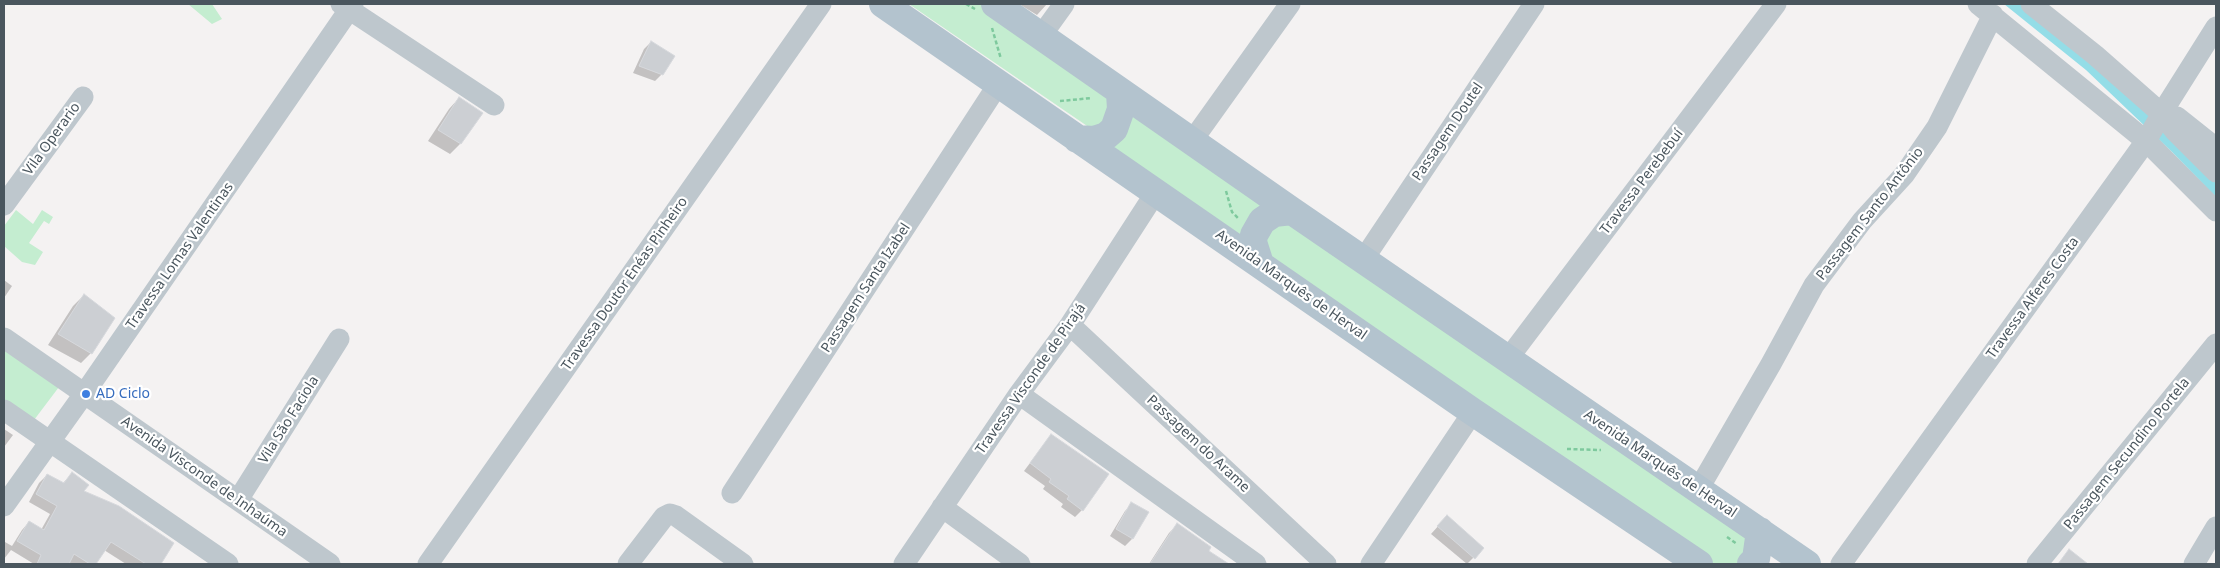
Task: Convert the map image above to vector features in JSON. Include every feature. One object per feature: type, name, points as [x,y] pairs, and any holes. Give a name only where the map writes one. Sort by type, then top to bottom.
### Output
[{"type":"main road","name":"Avenida Marquês de Herval","points":[[883,4],[1000,71],[1077,139],[1474,412],[1700,564]]},
{"type":"main road","name":"Avenida Marquês de Herval","points":[[989,14],[1042,36],[1120,105],[1192,142],[1507,360],[1808,564]]},
{"type":"main road","points":[[1077,139],[1094,140],[1106,136],[1114,129],[1120,105]]},
{"type":"main road","points":[[1260,264],[1254,250],[1254,235],[1262,221],[1274,213],[1292,211]]},
{"type":"main road","points":[[1753,562],[1760,530]]},
{"type":"street","name":"Travessa Doutor Enéas Pinheiro","points":[[428,564],[821,4]]},
{"type":"street","points":[[1042,36],[1064,4]]},
{"type":"street","points":[[1192,142],[1290,4]]},
{"type":"street","name":"Passagem Doutel","points":[[1363,260],[1534,4]]},
{"type":"street","name":"Travessa Perebebuí","points":[[1507,360],[1776,4]]},
{"type":"street","points":[[2031,4],[2163,111],[2216,148]]},
{"type":"street","points":[[348,6],[494,105]]},
{"type":"street","name":"Travessa Lomas Valentinas","points":[[4,506],[84,394],[348,6]]},
{"type":"street","points":[[1985,9],[2146,141],[2216,211]]},
{"type":"street","name":"Passagem Santo Antônio","points":[[1698,490],[1814,285],[1856,228],[1904,175],[1937,127],[1985,9]]},
{"type":"street","name":"Travessa Alferes Costa","points":[[1842,564],[2146,141],[2216,27]]},
{"type":"street","name":"Passagem Santa Izabel","points":[[732,493],[1000,71]]},
{"type":"street","name":"Vila Operario","points":[[4,205],[82,97]]},
{"type":"street","points":[[2163,111],[2175,131],[2216,172]]},
{"type":"street","name":"Travessa Visconde de Pirajá","points":[[914,561],[942,507],[1019,394],[1070,325],[1156,192]]},
{"type":"street","name":"Passagem do Arame","points":[[1070,325],[1326,564]]},
{"type":"street","name":"Avenida Visconde de Inhaúma","points":[[4,338],[330,564]]},
{"type":"street","name":"Vila São Faciola","points":[[238,500],[339,340]]},
{"type":"street","name":"Passagem Secundino Portela","points":[[2037,564],[2216,344]]},
{"type":"street","points":[[1019,394],[1256,564]]},
{"type":"street","points":[[4,410],[228,564]]},
{"type":"street","points":[[1371,564],[1474,412]]},
{"type":"street","points":[[942,507],[1020,564]]},
{"type":"street","points":[[628,564],[664,517],[670,514],[676,516],[743,564]]},
{"type":"street","points":[[2194,564],[2216,527]]},
{"type":"path","points":[[966,4],[989,14],[1000,71]]},
{"type":"path","points":[[1058,101],[1097,97],[1120,105]]},
{"type":"path","points":[[1225,187],[1232,212],[1254,235]]},
{"type":"path","points":[[1564,449],[1601,450],[1609,455]]},
{"type":"path","points":[[1725,535],[1753,562]]},
{"type":"green space","points":[[188,4],[212,4],[222,19],[212,24]]},
{"type":"green space","points":[[909,4],[981,4],[1109,92],[1109,124],[1093,130]]},
{"type":"green space","points":[[1125,110],[1276,207],[1245,244],[1100,142]]},
{"type":"green space","points":[[16,210],[33,224],[42,210],[53,217],[49,224],[44,221],[29,243],[43,252],[35,265],[22,262],[4,246],[4,226]]},
{"type":"green space","points":[[1282,216],[1752,538],[1743,564],[1711,564],[1262,257],[1261,232]]},
{"type":"green space","points":[[4,343],[62,383],[31,424],[4,405]]},
{"type":"water","points":[[2004,4],[2027,4],[2057,26],[2216,181],[2216,197],[2086,70]]},
{"type":"building","points":[[651,41],[675,56],[663,75],[639,66]]},
{"type":"building","points":[[459,97],[483,113],[461,144],[438,130]]},
{"type":"building","points":[[84,294],[115,318],[92,354],[58,334]]},
{"type":"building","points":[[1051,434],[1109,474],[1083,511],[1067,499],[1069,496],[1049,482],[1051,479],[1030,463]]},
{"type":"building","points":[[72,472],[89,485],[84,491],[119,506],[174,543],[161,564],[146,564],[111,542],[96,564],[90,564],[74,554],[69,564],[37,564],[41,555],[17,541],[29,521],[44,530],[57,506],[36,494],[47,474],[64,483]]},
{"type":"building","points":[[1131,502],[1149,512],[1133,539],[1116,529]]},
{"type":"building","points":[[1447,515],[1484,548],[1475,559],[1437,526]]},
{"type":"building","points":[[1177,523],[1211,547],[1209,551],[1229,564],[1150,564]]},
{"type":"building","points":[[2069,549],[2088,564],[2058,564]]},
{"type":"place","name":"AD Ciclo","points":[[86,394]]}]
